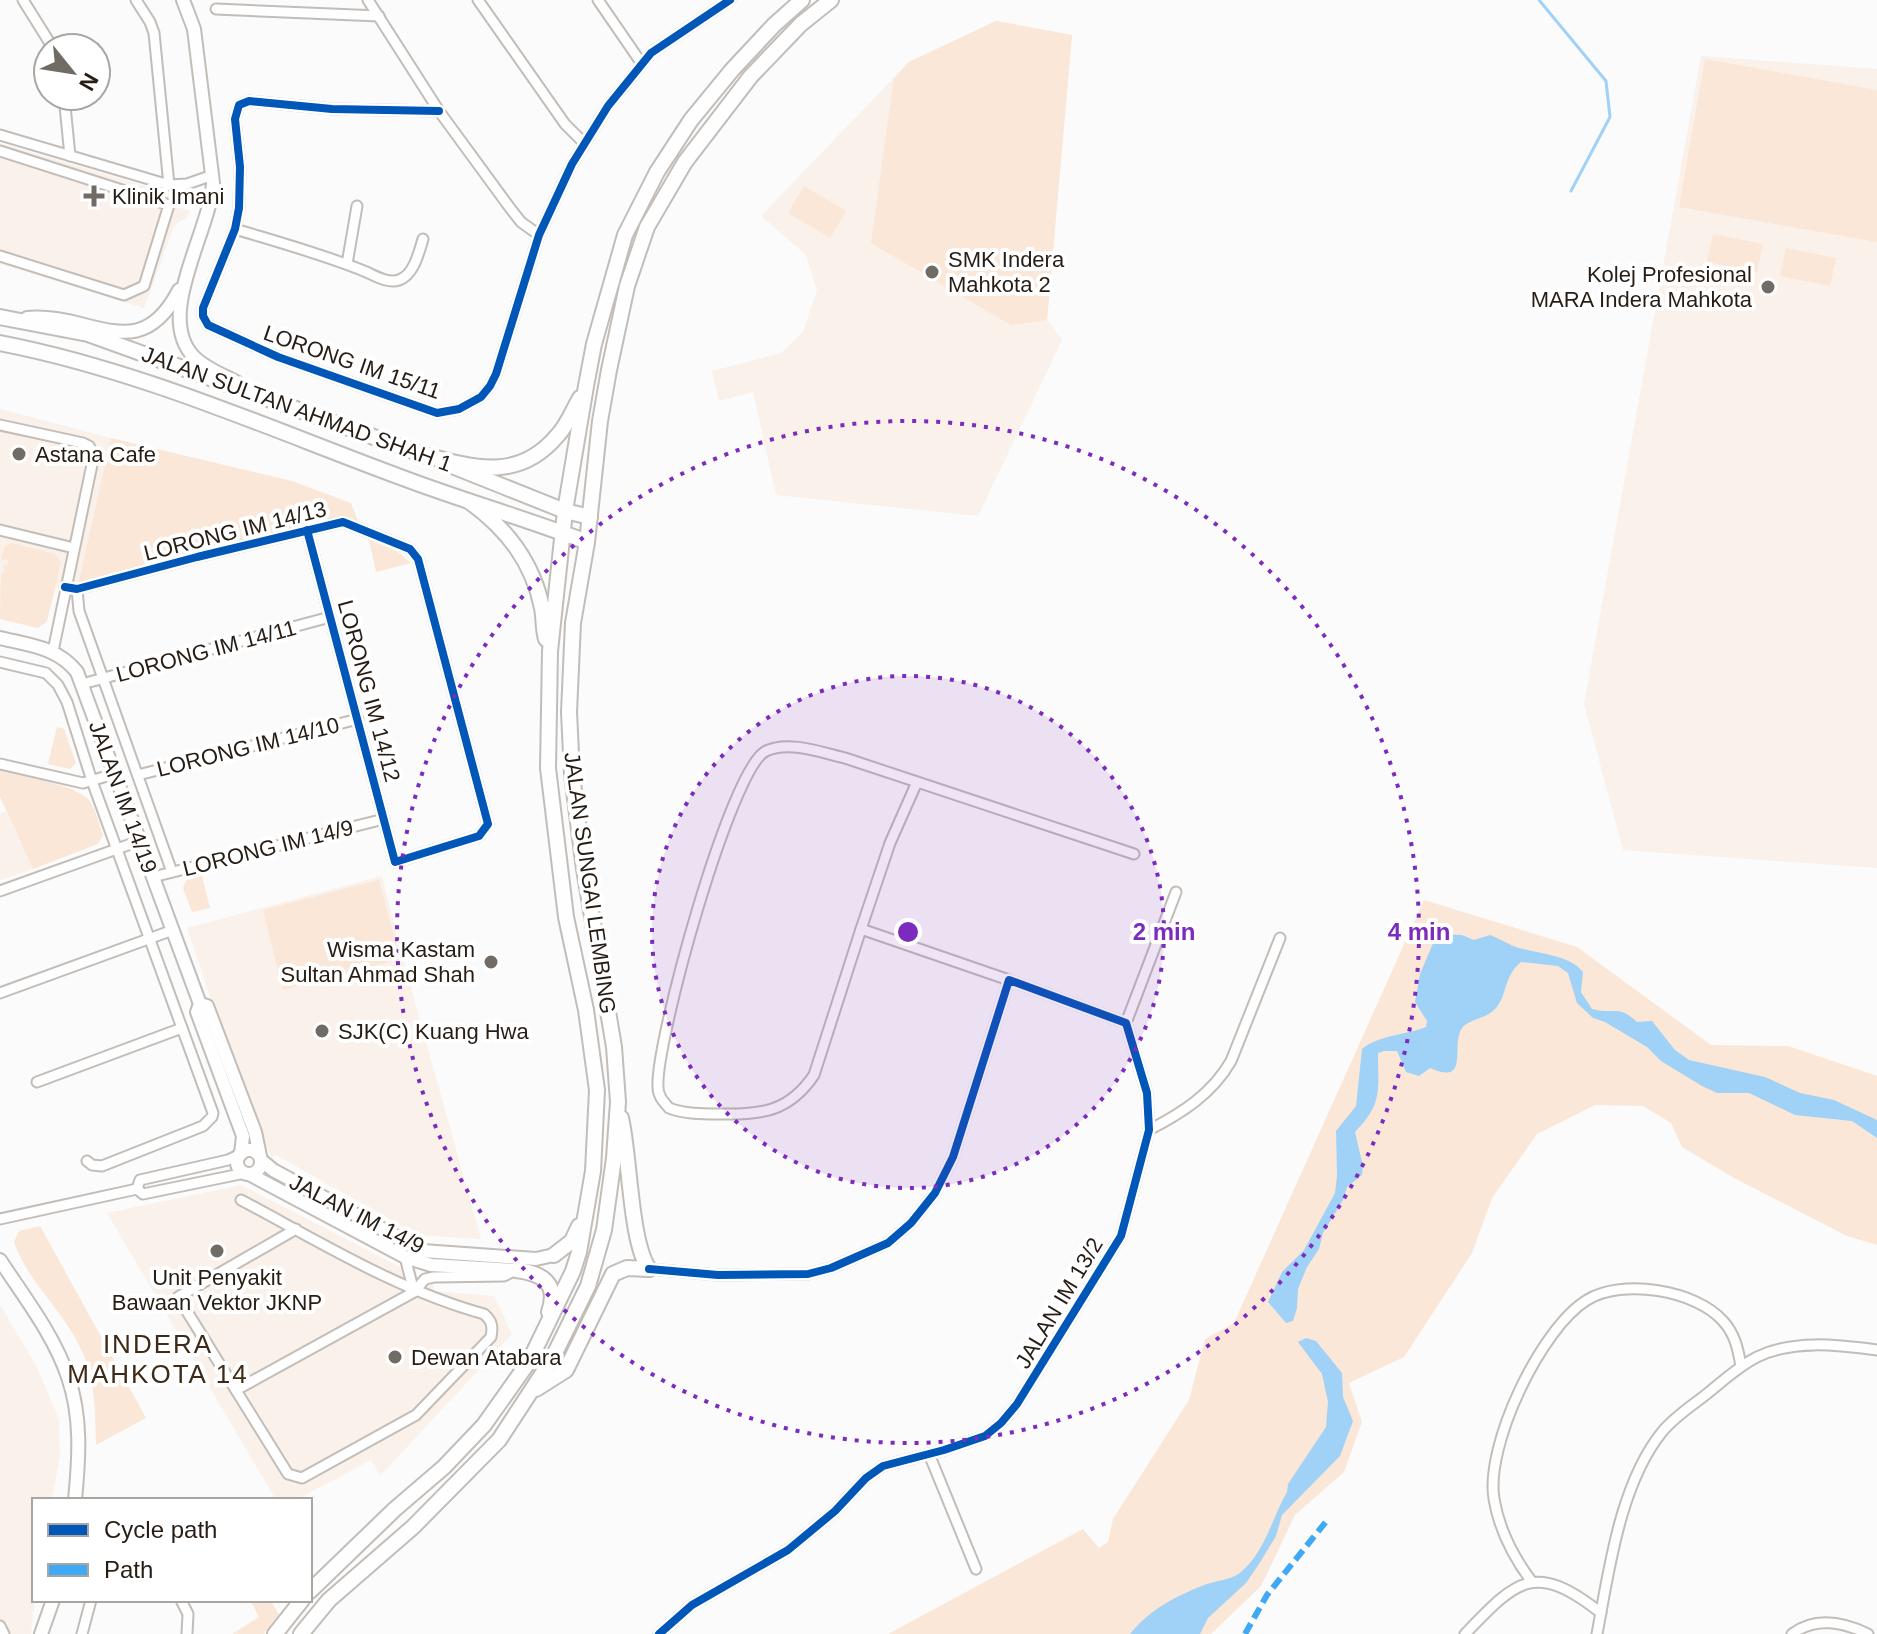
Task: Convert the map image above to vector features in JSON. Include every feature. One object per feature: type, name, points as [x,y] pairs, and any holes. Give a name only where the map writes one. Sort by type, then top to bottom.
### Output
[{"type":"main road","name":"JALAN SUNGAI LEMBING","points":[[312,1589],[395,1509],[444,1467],[484,1425],[530,1360],[573,1271],[593,1171],[597,1090],[586,1010],[566,917],[548,768],[550,651],[562,533],[586,386],[604,305],[625,235],[657,172],[691,120],[732,70],[802,0]]},
{"type":"main road","name":"JALAN SUNGAI LEMBING","points":[[301,1634],[329,1600],[413,1527],[499,1440],[534,1389],[588,1286],[604,1230],[618,1102],[614,1047],[584,869],[572,775],[569,712],[573,623],[587,542],[609,370],[627,286],[647,227],[685,162],[741,88],[801,24],[831,0]]},
{"type":"main road","name":"JALAN SULTAN AHMAD SHAH 1","points":[[4,318],[88,334],[422,454],[565,511],[590,517]]},
{"type":"main road","name":"JALAN SULTAN AHMAD SHAH 1","points":[[0,343],[62,355],[223,408],[470,502],[587,542]]},
{"type":"main road","points":[[422,454],[474,467],[518,466],[541,453],[559,435],[586,386]]},
{"type":"main road","points":[[470,502],[492,518],[525,559],[535,583],[550,651]]},
{"type":"main road","points":[[618,1102],[627,1144],[639,1247],[642,1260],[649,1269]]},
{"type":"main road","points":[[554,1255],[572,1241],[586,1213]]},
{"type":"main road","points":[[534,1389],[566,1370],[613,1274],[627,1268],[649,1269]]},
{"type":"main road","points":[[516,1270],[539,1275],[549,1285],[552,1296],[530,1360]]},
{"type":"main road","points":[[275,1634],[300,1602]]},
{"type":"street","points":[[23,0],[43,32]]},
{"type":"street","points":[[136,0],[154,33],[169,185]]},
{"type":"street","points":[[183,0],[194,29],[213,175],[212,197],[189,271],[179,319],[184,343],[202,364],[258,394]]},
{"type":"street","points":[[368,0],[439,111],[521,222],[539,235]]},
{"type":"street","points":[[478,0],[565,124],[584,143]]},
{"type":"street","points":[[598,0],[642,64]]},
{"type":"street","name":"LORONG IM 15/11","points":[[235,229],[203,308],[208,325],[278,357],[437,413],[448,413],[481,397],[496,374],[539,235],[584,143],[608,106],[651,53],[730,0]]},
{"type":"street","points":[[216,9],[379,16]]},
{"type":"street","points":[[423,239],[411,269],[397,281],[386,280],[347,264],[235,229],[240,183],[235,112],[243,102],[332,109],[439,111]]},
{"type":"street","points":[[66,112],[70,156]]},
{"type":"street","points":[[0,135],[169,185],[187,184],[213,175]]},
{"type":"street","points":[[0,151],[169,205],[144,286],[124,295],[0,256]]},
{"type":"street","points":[[347,264],[357,206]]},
{"type":"street","points":[[4,318],[49,318],[121,332],[141,331],[163,317],[189,271]]},
{"type":"street","points":[[0,425],[83,443],[92,450],[94,460],[53,651],[0,638]]},
{"type":"street","name":"LORONG IM 14/13","points":[[65,587],[77,589],[343,522],[410,549],[418,559],[488,824],[479,836],[395,862]]},
{"type":"street","points":[[0,530],[74,548]]},
{"type":"street","name":"LORONG IM 14/12","points":[[307,530],[395,862]]},
{"type":"street","points":[[77,589],[79,611],[172,872]]},
{"type":"street","name":"LORONG IM 14/11","points":[[82,684],[330,617]]},
{"type":"street","name":"JALAN IM 14/19","points":[[53,651],[71,665],[82,684],[200,1004]]},
{"type":"street","name":"JALAN IM 14/19","points":[[0,662],[46,673],[58,685],[67,702],[92,781]]},
{"type":"street","name":"LORONG IM 14/10","points":[[138,775],[358,719]]},
{"type":"street","points":[[917,782],[890,843],[814,1075],[805,1089],[772,1110],[754,1115],[701,1114],[669,1108],[658,1091],[658,1073],[688,944],[723,832],[737,797],[760,755],[773,749],[805,749],[845,758],[1134,854]]},
{"type":"street","points":[[0,764],[74,782],[92,781],[114,774]]},
{"type":"street","points":[[87,1161],[102,1166],[203,1126],[212,1117],[210,1104],[92,781]]},
{"type":"street","name":"LORONG IM 14/9","points":[[153,877],[384,819]]},
{"type":"street","points":[[0,891],[139,841]]},
{"type":"street","points":[[861,929],[1126,1023],[1176,892]]},
{"type":"street","points":[[0,993],[173,930]]},
{"type":"street","points":[[1149,1130],[1190,1106],[1223,1075],[1280,938]]},
{"type":"street","points":[[649,1269],[718,1275],[808,1274],[831,1268],[888,1243],[911,1223],[935,1193],[953,1157],[1009,980]]},
{"type":"street","points":[[137,1189],[143,1194],[247,1174],[260,1168],[255,1132],[207,1006],[200,1004],[197,1012],[243,1136],[238,1165],[247,1174]]},
{"type":"street","name":"JALAN IM 13/2","points":[[659,1634],[692,1605],[788,1550],[883,1466],[985,1436],[1001,1423],[1033,1381],[1121,1236],[1149,1130],[1147,1093],[1126,1023]]},
{"type":"street","points":[[37,1082],[182,1028]]},
{"type":"street","points":[[137,1189],[137,1184],[142,1180],[228,1160],[249,1150],[260,1158]]},
{"type":"street","name":"JALAN IM 14/9","points":[[260,1158],[273,1170],[423,1251],[536,1259],[554,1255]]},
{"type":"street","name":"JALAN IM 14/9","points":[[247,1174],[405,1257],[431,1265],[516,1270]]},
{"type":"street","points":[[0,1219],[137,1189]]},
{"type":"street","points":[[241,1200],[296,1229],[414,1292],[484,1314],[491,1320],[491,1337],[416,1415],[302,1478],[288,1474],[178,1297],[296,1229]]},
{"type":"street","points":[[405,1257],[414,1292]]},
{"type":"street","points":[[0,1260],[54,1345],[68,1377],[76,1409],[80,1449],[75,1498]]},
{"type":"street","points":[[236,1390],[414,1292],[425,1279],[504,1276],[516,1270]]},
{"type":"street","points":[[1532,1582],[1506,1538],[1494,1498],[1493,1479],[1496,1455],[1507,1419],[1537,1358],[1556,1328],[1586,1300],[1607,1290],[1625,1287],[1665,1292],[1702,1304],[1722,1319],[1738,1346],[1741,1366]]},
{"type":"street","points":[[1597,1634],[1632,1486],[1663,1431],[1741,1366],[1759,1355],[1823,1344],[1877,1350]]},
{"type":"street","points":[[929,1454],[976,1569]]},
{"type":"street","points":[[1465,1634],[1497,1599],[1513,1587],[1532,1582],[1562,1587],[1601,1613]]},
{"type":"street","points":[[41,1634],[52,1602]]},
{"type":"street","points":[[82,1634],[90,1602]]},
{"type":"street","points":[[183,1604],[189,1620],[187,1634]]},
{"type":"street","points":[[1792,1634],[1809,1624],[1827,1623],[1844,1624],[1868,1634]]},
{"type":"street","points":[[0,1626],[4,1634]]},
{"type":"shaded area","name":"SMK Indera Mahkota 2","points":[[996,21],[1072,35],[1047,319],[1062,340],[978,516],[776,495],[753,392],[719,401],[712,371],[781,353],[803,332],[817,290],[806,255],[761,216],[909,62]]},
{"type":"shaded area","points":[[996,21],[1072,35],[1047,320],[1011,325],[871,243],[894,78],[909,62]]},
{"type":"shaded area","name":"Kolej Profesional MARA Indera Mahkota","points":[[1701,56],[1877,69],[1877,868],[1623,850],[1584,704]]},
{"type":"shaded area","points":[[1705,59],[1877,90],[1877,242],[1679,207]]},
{"type":"shaded area","points":[[0,143],[169,193],[170,205],[190,211],[186,219],[178,222],[173,229],[144,308],[0,264]]},
{"type":"shaded area","points":[[804,186],[846,211],[830,238],[788,213]]},
{"type":"shaded area","points":[[1713,234],[1763,244],[1757,272],[1707,262]]},
{"type":"shaded area","points":[[1786,248],[1836,258],[1830,286],[1780,276]]},
{"type":"shaded area","points":[[0,409],[111,438],[77,589],[56,587],[47,621],[38,628],[0,619]]},
{"type":"shaded area","points":[[111,438],[292,481],[351,503],[361,529],[343,522],[77,589]]},
{"type":"shaded area","points":[[369,540],[398,552],[411,563],[376,572]]},
{"type":"shaded area","points":[[11,543],[55,554],[61,562],[47,621],[38,628],[0,619],[1,574],[5,572],[3,566],[8,564],[7,559],[1,560],[5,546]]},
{"type":"shaded area","points":[[57,727],[64,729],[76,763],[70,769],[48,764]]},
{"type":"shaded area","points":[[0,771],[60,785],[82,794],[89,800],[99,821],[103,835],[98,844],[33,869],[0,797]]},
{"type":"shaded area","points":[[6,811],[33,869],[0,880],[0,814]]},
{"type":"shaded area","points":[[201,872],[210,908],[192,912],[183,888],[188,876]]},
{"type":"shaded area","name":"SJK(C) Kuang Hwa","points":[[382,876],[481,1239],[418,1235],[276,1155],[271,1157],[233,1065],[187,928]]},
{"type":"shaded area","points":[[379,880],[400,959],[283,990],[263,910]]},
{"type":"shaded area","points":[[1424,900],[1577,947],[1711,1045],[1788,1046],[1877,1076],[1877,1245],[1847,1236],[1736,1179],[1682,1147],[1671,1123],[1643,1106],[1595,1105],[1537,1134],[1492,1198],[1472,1253],[1404,1357],[1349,1383],[1362,1422],[1344,1472],[1295,1515],[1261,1586],[1211,1634],[888,1634],[1083,1529],[1099,1548],[1108,1542],[1113,1519],[1189,1400],[1205,1339],[1234,1323]]},
{"type":"shaded area","points":[[241,1185],[433,1284],[434,1291],[494,1296],[512,1334],[380,1476],[371,1460],[300,1498],[275,1498],[107,1213]]},
{"type":"shaded area","points":[[40,1226],[146,1418],[96,1445],[94,1395],[85,1359],[73,1333],[28,1271],[14,1242],[19,1231]]},
{"type":"shaded area","points":[[0,1305],[37,1367],[59,1420],[60,1455],[52,1498],[32,1498],[32,1602],[35,1602],[31,1634],[0,1634]]},
{"type":"shaded area","points":[[251,1602],[271,1602],[279,1614],[264,1634],[232,1634],[259,1617]]},
{"type":"water","points":[[1437,934],[1462,935],[1474,940],[1490,935],[1513,946],[1569,961],[1583,972],[1581,992],[1592,1009],[1620,1012],[1637,1022],[1652,1021],[1675,1050],[1689,1060],[1765,1077],[1800,1093],[1834,1100],[1877,1120],[1877,1138],[1852,1121],[1795,1115],[1749,1093],[1717,1093],[1702,1086],[1661,1061],[1647,1047],[1593,1018],[1577,1003],[1568,973],[1558,966],[1521,962],[1511,974],[1494,1010],[1462,1028],[1457,1061],[1451,1072],[1430,1068],[1419,1076],[1406,1072],[1397,1051],[1378,1053],[1375,1104],[1355,1132],[1363,1166],[1362,1175],[1347,1187],[1343,1200],[1323,1233],[1319,1249],[1298,1289],[1293,1321],[1286,1323],[1268,1302],[1282,1272],[1304,1250],[1335,1193],[1336,1131],[1356,1106],[1362,1049],[1384,1038],[1426,1027],[1427,1021],[1415,1002],[1420,974]]},
{"type":"water","points":[[1306,1338],[1316,1341],[1342,1373],[1343,1397],[1353,1421],[1340,1456],[1282,1515],[1276,1536],[1246,1583],[1208,1618],[1200,1634],[1130,1634],[1146,1617],[1175,1598],[1237,1575],[1262,1545],[1288,1484],[1326,1427],[1328,1402],[1322,1374],[1298,1342]]},
{"type":"waterway","points":[[1539,0],[1606,81],[1610,117],[1571,191]]},
{"type":"marked path","points":[[1245,1634],[1267,1595],[1329,1518]]},
{"type":"cycle path","points":[[439,111],[332,109],[249,101],[239,105],[235,119],[240,167],[239,208],[235,229],[203,308],[208,325],[278,357],[437,413],[459,409],[481,397],[496,374],[539,235],[572,164],[608,106],[651,53],[730,0]]},
{"type":"cycle path","points":[[65,587],[77,589],[197,557],[343,522],[410,549],[418,559],[488,824],[479,836],[395,862],[307,530]]},
{"type":"cycle path","points":[[649,1269],[718,1275],[808,1274],[831,1268],[888,1243],[911,1223],[935,1193],[953,1157],[1009,980],[1126,1023],[1147,1093],[1149,1130],[1121,1236],[1017,1404],[985,1436],[883,1466],[788,1550],[692,1605],[659,1634]]},
{"type":"place","name":"Klinik Imani","points":[[94,196]]},
{"type":"place","name":"SMK Indera Mahkota 2","points":[[932,272]]},
{"type":"place","name":"Kolej Profesional MARA Indera Mahkota","points":[[1768,287]]},
{"type":"place","name":"Astana Cafe","points":[[19,454]]},
{"type":"place","name":"Wisma Kastam Sultan Ahmad Shah","points":[[491,962]]},
{"type":"place","name":"SJK(C) Kuang Hwa","points":[[322,1031]]},
{"type":"place","name":"Unit Penyakit Bawaan Vektor JKNP","points":[[217,1251]]},
{"type":"place","name":"Dewan Atabara","points":[[395,1357]]},
{"type":"district","name":"INDERA MAHKOTA 14","points":[[158,1359]]}]
